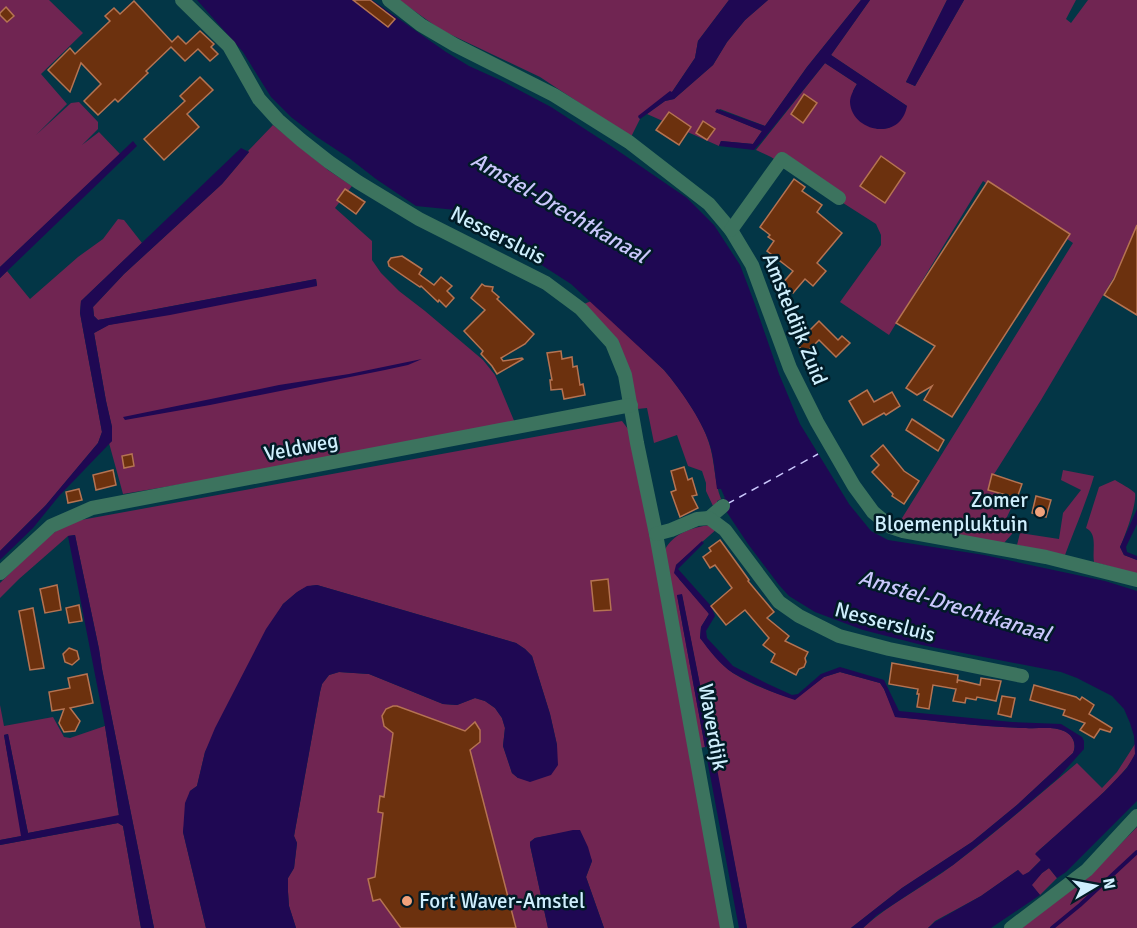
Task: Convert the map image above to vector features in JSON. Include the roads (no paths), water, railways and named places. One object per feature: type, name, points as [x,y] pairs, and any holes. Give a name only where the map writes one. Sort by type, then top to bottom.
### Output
[{"type":"street","name":"Nessersluis","points":[[182,0],[230,46],[259,99],[322,157],[418,219],[546,283],[581,309],[612,344],[625,375],[656,534]]},
{"type":"street","name":"Amsteldijk Zuid","points":[[389,0],[420,25],[555,95],[629,142],[709,204],[731,230],[752,265],[790,368],[831,447],[864,502],[891,527],[917,534],[1046,557],[1137,580]]},
{"type":"street","points":[[731,230],[782,159],[839,198]]},
{"type":"street","name":"Veldweg","points":[[0,573],[51,525],[92,508],[631,405]]},
{"type":"street","points":[[818,454],[831,447]]},
{"type":"street","points":[[656,534],[697,519],[709,518],[723,506]]},
{"type":"street","name":"Nessersluis","points":[[709,518],[725,530],[779,602],[799,616],[839,636],[889,649],[1022,676]]},
{"type":"street","name":"Waverdijk","points":[[656,534],[726,928]]},
{"type":"street","points":[[1011,928],[1087,870],[1137,816]]},
{"type":"water","name":"Amstel-Drechtkanaal","points":[[197,0],[372,0],[469,66],[551,107],[687,198],[714,225],[740,265],[779,374],[800,424],[849,504],[871,531],[888,540],[984,555],[1105,581],[1137,591],[1137,801],[1066,872],[1057,878],[1049,868],[1042,873],[1032,885],[1040,895],[991,928],[928,928],[981,896],[1018,870],[1023,875],[1029,872],[1041,860],[1035,854],[1104,792],[1127,768],[1135,754],[1134,736],[1124,709],[1112,696],[1061,672],[922,645],[863,630],[815,612],[789,596],[748,544],[720,502],[725,498],[721,489],[717,489],[709,442],[690,404],[664,370],[571,284],[456,210],[416,206],[291,117],[271,97],[243,52]]},
{"type":"water","points":[[729,0],[768,0],[745,20],[727,42],[713,65],[674,99],[665,101],[640,119],[638,116],[670,91],[672,92],[695,58],[698,41]]},
{"type":"water","points":[[861,0],[870,0],[831,55],[907,106],[903,118],[886,129],[876,129],[858,120],[852,112],[850,102],[857,84],[825,63],[754,150],[719,146],[721,141],[753,144],[762,131],[715,112],[717,109],[765,126],[807,67]]},
{"type":"water","points":[[947,0],[964,0],[915,86],[906,82]]},
{"type":"water","points":[[133,141],[137,146],[0,278],[0,267]]},
{"type":"water","points":[[241,148],[249,152],[222,184],[124,274],[93,307],[94,316],[98,320],[316,279],[317,286],[109,325],[94,333],[112,427],[112,441],[59,496],[33,528],[0,560],[0,551],[46,505],[98,443],[102,432],[80,313],[81,301]]},
{"type":"water","points":[[422,359],[385,370],[210,405],[125,420],[123,417],[279,385]]},
{"type":"water","points":[[1137,509],[1137,524],[1126,547],[1127,552],[1137,556],[1137,560],[1124,555],[1120,547]]},
{"type":"water","points":[[75,535],[154,928],[141,928],[123,826],[118,823],[0,845],[0,840],[21,836],[4,735],[8,734],[28,833],[119,815],[105,726],[68,536]]},
{"type":"water","points":[[702,541],[704,543],[678,569],[711,606],[715,616],[706,631],[707,638],[733,666],[792,695],[798,694],[821,674],[840,667],[884,680],[899,711],[1012,722],[1061,724],[1082,737],[1084,749],[1058,778],[953,865],[877,915],[863,928],[851,928],[902,888],[972,842],[1017,805],[1073,753],[1075,746],[1073,740],[1070,735],[1060,729],[895,717],[880,683],[840,672],[824,677],[795,700],[740,677],[719,662],[700,638],[701,627],[709,614],[674,573],[676,565]]},
{"type":"water","points":[[317,585],[516,643],[525,649],[532,656],[550,714],[557,745],[558,765],[551,775],[530,782],[512,773],[503,746],[505,728],[502,718],[495,708],[485,701],[475,698],[457,705],[443,704],[369,674],[339,672],[329,675],[322,684],[320,692],[294,836],[297,843],[294,868],[288,878],[289,906],[296,928],[206,928],[183,832],[185,803],[190,791],[197,786],[205,752],[215,728],[266,629],[283,604],[307,586]]},
{"type":"water","points":[[682,594],[712,746],[705,747],[677,595]]},
{"type":"water","points":[[715,758],[747,928],[739,928],[707,759]]},
{"type":"water","points":[[580,830],[588,847],[592,861],[586,877],[604,928],[548,928],[530,842],[535,838]]},
{"type":"waterway","points":[[1052,928],[1137,852]]},
{"type":"place","name":"Zomer Bloemenpluktuin","points":[[1040,512]]},
{"type":"place","name":"Fort Waver-Amstel","points":[[407,901]]}]
